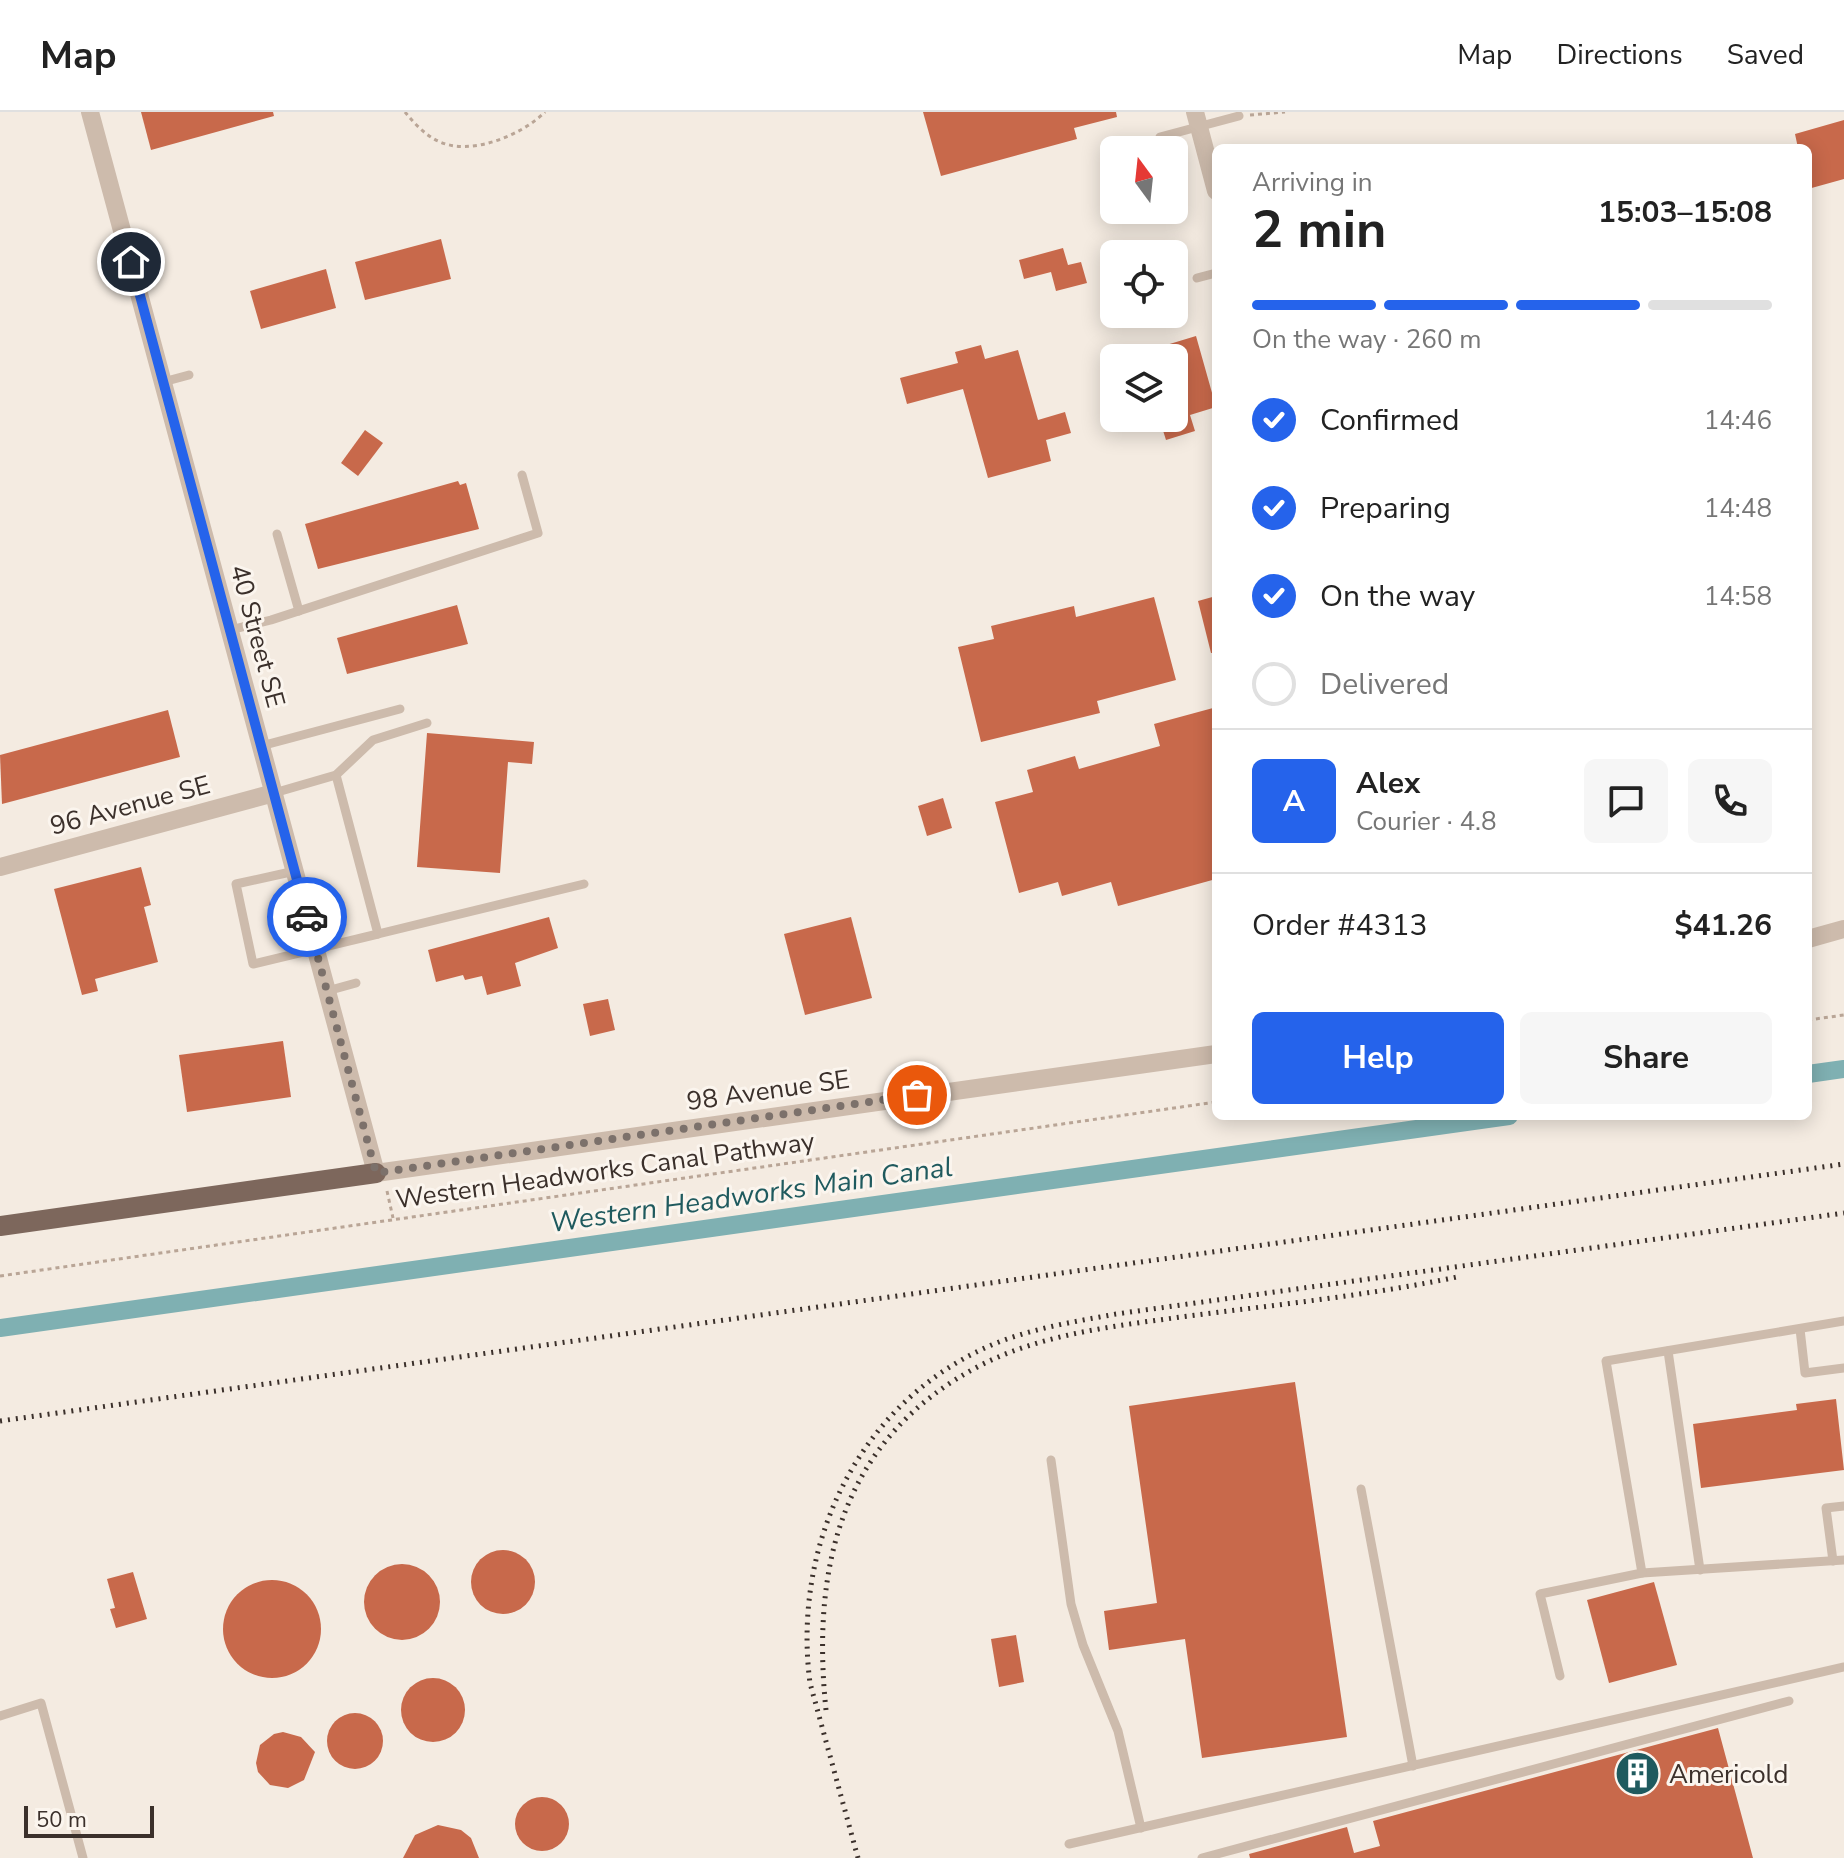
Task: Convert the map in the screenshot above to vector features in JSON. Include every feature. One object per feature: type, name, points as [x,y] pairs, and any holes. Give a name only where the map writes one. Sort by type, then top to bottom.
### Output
[{"type":"main road","points":[[0,1226],[376,1173]]},
{"type":"street","name":"40 Street SE","points":[[90,112],[376,1173]]},
{"type":"street","points":[[1197,119],[1212,176]]},
{"type":"street","name":"96 Avenue SE","points":[[0,867],[274,793]]},
{"type":"street","points":[[1812,938],[1844,929]]},
{"type":"street","name":"98 Avenue SE","points":[[376,1173],[1212,1055]]},
{"type":"lane","points":[[1162,136],[1197,119],[1239,116]]},
{"type":"lane","points":[[1197,278],[1212,274]]},
{"type":"lane","points":[[163,382],[189,375]]},
{"type":"lane","points":[[230,630],[299,611],[538,533],[522,475]]},
{"type":"lane","points":[[277,534],[299,611]]},
{"type":"lane","points":[[261,746],[400,709]]},
{"type":"lane","points":[[274,793],[336,775],[359,749],[373,740],[427,723]]},
{"type":"lane","points":[[336,775],[378,934]]},
{"type":"lane","points":[[295,871],[236,884],[253,964],[584,884]]},
{"type":"lane","points":[[327,991],[356,983]]},
{"type":"lane","points":[[1642,1573],[1606,1361],[1844,1321]]},
{"type":"lane","points":[[1800,1329],[1805,1373],[1844,1368]]},
{"type":"lane","points":[[1668,1351],[1700,1570]]},
{"type":"lane","points":[[1051,1460],[1071,1604],[1083,1645],[1118,1731],[1141,1828]]},
{"type":"lane","points":[[1361,1489],[1413,1766]]},
{"type":"lane","points":[[1833,1561],[1826,1508],[1844,1506]]},
{"type":"lane","points":[[1560,1676],[1540,1594],[1642,1573],[1844,1560]]},
{"type":"lane","points":[[1069,1844],[1844,1667]]},
{"type":"lane","points":[[1202,1858],[1789,1701]]},
{"type":"lane","points":[[0,1716],[41,1703],[83,1858]]},
{"type":"path","points":[[405,112],[439,142],[462,146],[515,133],[545,112]]},
{"type":"path","points":[[1239,116],[1285,112]]},
{"type":"path","points":[[1812,1019],[1844,1015]]},
{"type":"path","name":"Western Headworks Canal Pathway","points":[[0,1276],[1212,1103]]},
{"type":"path","points":[[376,1173],[386,1190],[393,1218]]},
{"type":"building","points":[[141,112],[273,112],[274,116],[151,150]]},
{"type":"building","points":[[923,112],[1116,112],[1117,117],[1074,128],[1077,139],[941,176]]},
{"type":"building","points":[[1844,120],[1844,179],[1812,188],[1812,144],[1797,144],[1795,134]]},
{"type":"building","points":[[441,239],[451,279],[365,300],[355,262]]},
{"type":"building","points":[[1063,248],[1068,265],[1081,262],[1087,283],[1056,291],[1051,272],[1024,279],[1019,260]]},
{"type":"building","points":[[326,269],[336,308],[261,329],[250,291]]},
{"type":"building","points":[[1196,336],[1212,393],[1212,408],[1190,415],[1195,431],[1166,440],[1163,432],[1188,432],[1188,344],[1170,344]]},
{"type":"building","points":[[981,345],[985,359],[1018,350],[1038,420],[1065,412],[1071,433],[1046,440],[1051,461],[988,478],[963,389],[907,404],[900,378],[958,363],[955,352]]},
{"type":"building","points":[[365,430],[383,443],[358,476],[341,463]]},
{"type":"building","points":[[458,481],[460,485],[466,483],[479,529],[318,569],[305,524]]},
{"type":"building","points":[[1154,597],[1176,680],[1097,701],[1100,713],[981,742],[958,647],[994,639],[991,626],[1074,606],[1076,617]]},
{"type":"building","points":[[1212,597],[1212,653],[1211,653],[1198,601]]},
{"type":"building","points":[[457,605],[468,644],[347,674],[337,638]]},
{"type":"building","points":[[1212,708],[1212,880],[1118,906],[1111,882],[1062,896],[1058,882],[1019,893],[995,802],[1033,792],[1027,770],[1075,756],[1079,769],[1160,746],[1154,724]]},
{"type":"building","points":[[168,710],[180,757],[2,804],[0,755]]},
{"type":"building","points":[[427,733],[534,742],[532,764],[508,762],[500,873],[417,867]]},
{"type":"building","points":[[943,798],[952,828],[927,836],[918,806]]},
{"type":"building","points":[[141,867],[151,905],[144,907],[158,962],[95,979],[98,991],[82,995],[54,889]]},
{"type":"building","points":[[549,917],[558,948],[515,963],[521,986],[487,995],[482,976],[465,980],[463,975],[436,982],[428,950]]},
{"type":"building","points":[[851,917],[872,998],[805,1015],[784,934]]},
{"type":"building","points":[[608,999],[615,1030],[590,1036],[583,1004]]},
{"type":"building","points":[[283,1041],[291,1097],[187,1112],[179,1055]]},
{"type":"building","points":[[1295,1382],[1347,1737],[1202,1758],[1185,1639],[1109,1650],[1104,1611],[1157,1603],[1129,1406]]},
{"type":"building","points":[[1836,1399],[1844,1470],[1701,1488],[1693,1424],[1797,1410],[1796,1404]]},
{"type":"building","points":[[503,1550],[521,1556],[529,1564],[535,1582],[529,1600],[521,1608],[503,1614],[485,1608],[477,1600],[471,1582],[477,1564],[485,1556]]},
{"type":"building","points":[[402,1564],[417,1567],[429,1575],[437,1587],[440,1602],[437,1617],[429,1629],[417,1637],[402,1640],[387,1637],[375,1629],[367,1617],[364,1602],[367,1587],[375,1575],[387,1567]]},
{"type":"building","points":[[133,1572],[147,1619],[116,1628],[110,1609],[115,1608],[107,1579]]},
{"type":"building","points":[[272,1580],[291,1584],[307,1594],[317,1610],[321,1629],[317,1648],[307,1664],[291,1674],[272,1678],[253,1674],[237,1664],[227,1648],[223,1629],[227,1610],[237,1594],[253,1584]]},
{"type":"building","points":[[1654,1582],[1677,1665],[1609,1683],[1587,1600]]},
{"type":"building","points":[[1016,1635],[1024,1682],[999,1687],[991,1639]]},
{"type":"building","points":[[433,1678],[451,1684],[459,1692],[465,1710],[459,1728],[451,1736],[433,1742],[415,1736],[407,1728],[401,1710],[407,1692],[415,1684]]},
{"type":"building","points":[[355,1713],[375,1721],[383,1741],[375,1761],[355,1769],[335,1761],[327,1741],[335,1721]]},
{"type":"building","name":"Americold","points":[[1718,1728],[1753,1858],[1250,1858],[1249,1854],[1347,1827],[1354,1853],[1380,1846],[1373,1821]]},
{"type":"building","points":[[283,1732],[301,1737],[315,1752],[304,1780],[288,1788],[270,1785],[258,1772],[256,1763],[260,1745],[274,1734]]},
{"type":"building","points":[[542,1797],[561,1805],[569,1824],[561,1843],[542,1851],[523,1843],[515,1824],[523,1805]]},
{"type":"building","points":[[438,1825],[461,1830],[471,1838],[479,1858],[403,1858],[415,1835]]},
{"type":"waterway","name":"Western Headworks Main Canal","points":[[1812,1073],[1844,1069]]},
{"type":"waterway","name":"Western Headworks Main Canal","points":[[0,1328],[1481,1120]]},
{"type":"railway","points":[[0,1421],[1844,1164]]},
{"type":"railway","points":[[858,1858],[810,1683],[807,1632],[812,1581],[824,1532],[843,1485],[869,1443],[902,1405],[941,1372],[987,1347],[1018,1335],[1116,1314],[1844,1213]]},
{"type":"railway","points":[[826,1710],[824,1605],[832,1556],[846,1510],[867,1468],[896,1429],[934,1395],[1004,1354],[1079,1333],[1354,1295],[1457,1277]]},
{"type":"way so far","points":[[307,917],[376,1173],[917,1095]]},
{"type":"place","name":"Americold","points":[[1638,1774]]},
{"type":"route","points":[[131,262],[307,917]]}]
